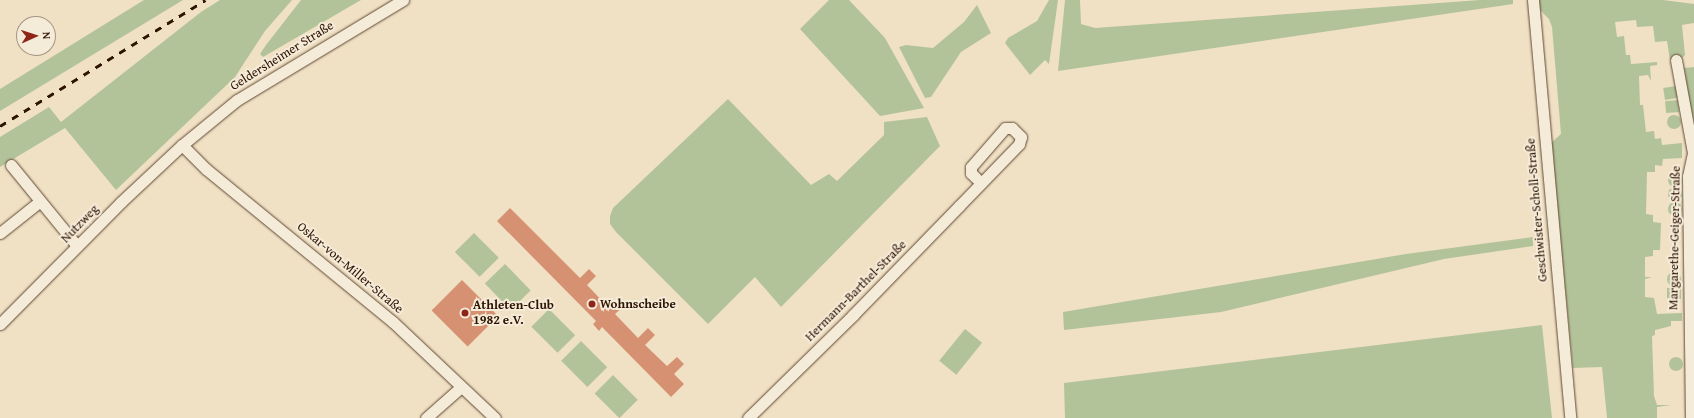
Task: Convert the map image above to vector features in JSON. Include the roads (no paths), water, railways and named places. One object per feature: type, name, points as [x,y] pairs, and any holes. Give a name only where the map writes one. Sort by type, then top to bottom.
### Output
[{"type":"street","name":"Geldersheimer Straße","points":[[182,145],[237,100],[403,0]]},
{"type":"street","name":"Geschwister-Scholl-Straße","points":[[1533,0],[1570,418]]},
{"type":"street","name":"Margarethe-Geiger-Straße","points":[[1676,60],[1693,153],[1688,170],[1691,418]]},
{"type":"street","name":"Hermann-Barthel-Straße","points":[[748,418],[1020,144],[1021,137],[1012,128],[1005,128],[971,167],[971,173],[981,183]]},
{"type":"street","name":"Nutzweg","points":[[0,324],[77,246],[182,145]]},
{"type":"street","name":"Oskar-von-Miller-Straße","points":[[182,145],[206,169],[393,322],[495,418]]},
{"type":"street","points":[[11,165],[39,202],[77,246]]},
{"type":"street","points":[[0,233],[39,202]]},
{"type":"street","points":[[426,418],[461,387]]},
{"type":"railway","points":[[0,126],[206,0]]},
{"type":"place","name":"Wohnscheibe","points":[[592,304]]},
{"type":"place","name":"Athleten-Club 1982 e.V.","points":[[465,313]]}]
